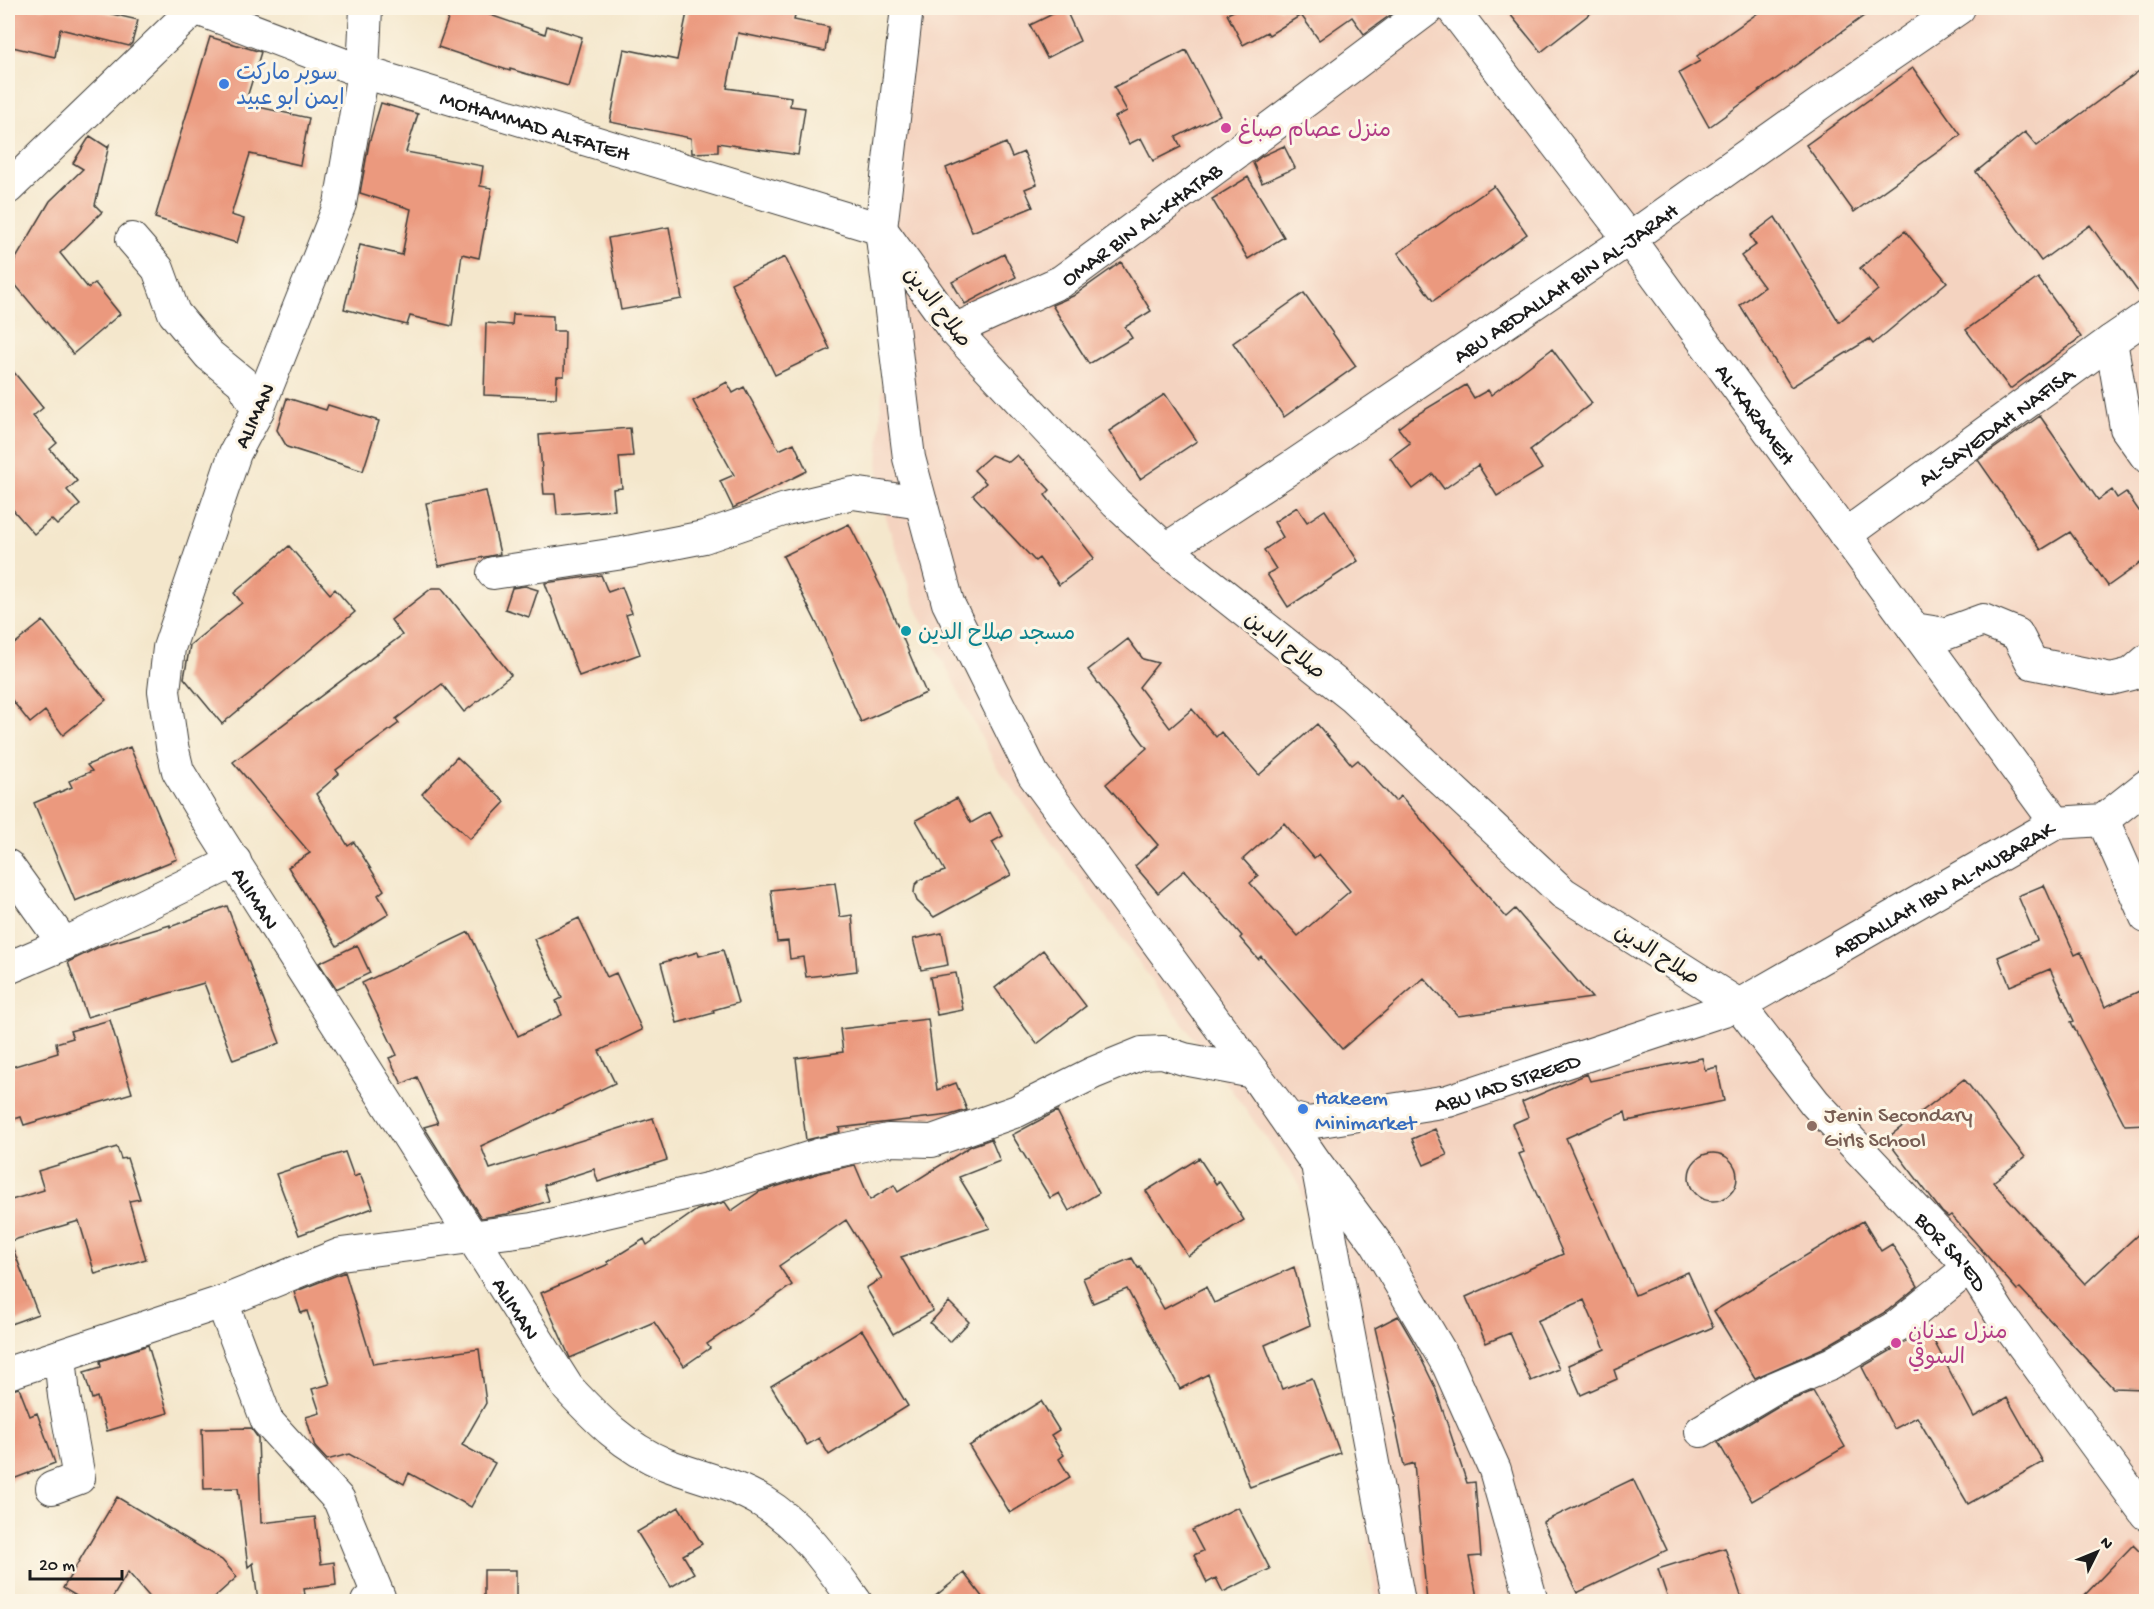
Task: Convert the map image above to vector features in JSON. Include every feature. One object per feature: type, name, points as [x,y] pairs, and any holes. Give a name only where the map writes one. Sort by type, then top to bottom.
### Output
[{"type":"street","name":"MOHAMMAD ALFATEH","points":[[195,8],[363,72],[881,229]]},
{"type":"street","points":[[8,188],[195,8]]},
{"type":"street","name":"ALIMAN","points":[[366,8],[363,72],[340,204],[258,410],[235,453],[169,648],[164,691],[178,771],[568,1388],[590,1413],[636,1450],[663,1463],[738,1489],[763,1502],[787,1519],[808,1539],[856,1602]]},
{"type":"street","points":[[907,8],[881,229],[909,458],[948,603],[1033,774],[1376,1243],[1448,1365],[1495,1470],[1532,1602]]},
{"type":"street","name":"OMAR BIN AL-KHATAB","points":[[954,330],[1062,281],[1429,8]]},
{"type":"street","name":"AL-KARAMEH","points":[[1452,8],[1629,240],[2056,823]]},
{"type":"street","name":"ABU ABDALLAH BIN AL-JARAH","points":[[1167,549],[1629,240],[1825,100],[1959,8]]},
{"type":"street","name":"صلاح الدين","points":[[881,229],[954,330],[1116,503],[1167,549],[1354,698],[1563,893],[1740,1005]]},
{"type":"street","points":[[132,239],[158,269],[174,313],[209,354],[242,382],[258,410]]},
{"type":"street","name":"AL-SAYEDAH NAFISA","points":[[1845,534],[2146,317]]},
{"type":"street","points":[[2111,341],[2126,428],[2146,456]]},
{"type":"street","points":[[493,573],[623,553],[704,537],[786,509],[854,493],[921,503]]},
{"type":"street","points":[[1914,629],[1945,634],[1983,620],[2017,634],[2032,663],[2111,679],[2131,674],[2146,661]]},
{"type":"street","points":[[2146,786],[2103,820],[2146,917]]},
{"type":"street","name":"ABDALLAH IBN AL-MUBARAK","points":[[1740,1005],[2056,823],[2103,820]]},
{"type":"street","points":[[8,968],[64,944],[235,861]]},
{"type":"street","points":[[8,866],[64,944]]},
{"type":"street","name":"ABU IAD STREED","points":[[1253,1072],[1287,1117],[1302,1122],[1320,1123],[1448,1101],[1740,1005]]},
{"type":"street","name":"BOR SA'ED","points":[[1740,1005],[1815,1103],[1970,1267],[2000,1314],[2146,1514]]},
{"type":"street","points":[[8,1372],[222,1302],[341,1254],[532,1229],[711,1188],[818,1155],[888,1140],[932,1141],[1017,1112],[1093,1073],[1142,1053],[1163,1052],[1184,1059],[1253,1072]]},
{"type":"street","points":[[1316,1163],[1399,1602]]},
{"type":"street","points":[[1701,1431],[1772,1389],[1831,1364],[1897,1326],[1970,1267]]},
{"type":"street","points":[[222,1302],[267,1421],[339,1500],[379,1597],[367,1602]]},
{"type":"street","points":[[52,1488],[79,1478],[64,1396],[60,1356]]},
{"type":"shaded area","points":[[893,8],[2146,8],[2146,1601],[1376,1601],[1352,1427],[1300,1185],[995,764],[916,608],[886,518],[878,470],[887,286]]},
{"type":"building","points":[[9,8],[86,8],[138,20],[132,43],[129,46],[60,29],[55,57],[8,46],[13,18],[8,17]]},
{"type":"building","points":[[452,8],[470,8],[545,34],[547,26],[582,37],[568,86],[510,69],[510,71],[438,47]]},
{"type":"building","points":[[688,8],[797,8],[794,20],[829,27],[825,51],[738,33],[727,88],[791,97],[790,106],[805,108],[798,155],[718,143],[718,152],[692,153],[691,138],[610,122],[624,49],[677,60]]},
{"type":"building","points":[[1065,8],[1080,41],[1047,58],[1030,25]]},
{"type":"building","points":[[1240,8],[1400,8],[1364,34],[1352,17],[1319,40],[1301,15],[1269,35],[1267,32],[1243,45],[1227,14]]},
{"type":"building","points":[[1505,8],[1597,8],[1541,52]]},
{"type":"building","points":[[1765,8],[1875,8],[1709,127],[1679,73],[1700,61],[1697,56]]},
{"type":"building","points":[[210,37],[261,52],[245,104],[309,118],[300,165],[250,154],[231,215],[244,219],[237,243],[155,218]]},
{"type":"building","points":[[1186,50],[1220,115],[1176,137],[1181,147],[1153,161],[1141,138],[1129,144],[1115,117],[1127,111],[1114,87]]},
{"type":"building","points":[[2146,66],[2146,299],[2143,299],[2090,225],[2041,261],[1976,172],[2025,132],[2037,146]]},
{"type":"building","points":[[1913,68],[1961,135],[1854,212],[1806,145]]},
{"type":"building","points":[[381,103],[418,114],[406,152],[483,166],[480,186],[492,188],[479,258],[462,254],[452,326],[410,316],[407,325],[344,309],[360,245],[402,255],[411,209],[360,193],[369,143]]},
{"type":"building","points":[[90,136],[107,147],[109,145],[95,205],[102,212],[60,253],[88,288],[95,283],[120,314],[73,354],[8,276],[8,272],[50,201],[83,169],[73,163]]},
{"type":"building","points":[[1006,143],[1012,157],[1024,152],[1037,184],[1025,189],[1033,207],[972,232],[946,168]]},
{"type":"building","points":[[1284,146],[1295,168],[1262,183],[1253,163],[1262,156]]},
{"type":"building","points":[[1248,177],[1284,237],[1248,259],[1212,199]]},
{"type":"building","points":[[1494,186],[1527,234],[1433,301],[1398,253]]},
{"type":"building","points":[[1775,217],[1839,322],[1878,290],[1860,268],[1905,231],[1947,282],[1873,344],[1869,339],[1791,387],[1740,305],[1764,287],[1741,256],[1756,245],[1750,236]]},
{"type":"building","points":[[669,227],[682,299],[621,310],[608,238]]},
{"type":"building","points":[[1004,254],[1016,277],[965,304],[952,282]]},
{"type":"building","points":[[785,257],[830,349],[775,375],[731,283]]},
{"type":"building","points":[[1121,262],[1151,311],[1125,327],[1132,338],[1089,364],[1052,305],[1073,296]]},
{"type":"building","points":[[2038,278],[2081,337],[2010,389],[1966,330]]},
{"type":"building","points":[[1304,293],[1356,366],[1284,417],[1233,343]]},
{"type":"building","points":[[513,314],[553,316],[553,331],[565,331],[564,376],[557,376],[556,398],[484,395],[486,323],[512,325]]},
{"type":"building","points":[[1552,349],[1592,403],[1530,450],[1542,469],[1497,496],[1478,465],[1444,489],[1433,474],[1413,489],[1390,458],[1410,443],[1398,428],[1466,385],[1474,398],[1488,390],[1491,395]]},
{"type":"building","points":[[8,365],[43,408],[33,416],[57,443],[50,449],[77,481],[67,490],[80,505],[57,525],[51,519],[34,534],[8,504]]},
{"type":"building","points":[[727,382],[733,393],[744,387],[779,450],[794,443],[807,471],[733,508],[720,481],[734,475],[693,401]]},
{"type":"building","points":[[1165,394],[1197,441],[1140,479],[1109,431]]},
{"type":"building","points":[[287,398],[326,410],[328,405],[379,421],[363,471],[287,447],[277,430]]},
{"type":"building","points":[[2040,416],[2098,500],[2112,490],[2117,498],[2126,492],[2146,521],[2146,559],[2108,586],[2070,532],[2041,550],[1978,460]]},
{"type":"building","points":[[630,428],[633,456],[619,457],[622,488],[613,489],[615,510],[557,515],[555,494],[544,494],[539,435]]},
{"type":"building","points":[[991,455],[1009,462],[1017,455],[1050,490],[1045,495],[1094,558],[1059,585],[1039,558],[1035,561],[973,495],[986,483],[974,470]]},
{"type":"building","points":[[486,491],[500,554],[439,566],[426,503]]},
{"type":"building","points":[[1297,507],[1307,522],[1325,510],[1358,561],[1288,607],[1267,574],[1276,569],[1264,550],[1283,537],[1274,522]]},
{"type":"building","points":[[849,524],[883,591],[926,693],[861,722],[823,636],[783,556]]},
{"type":"building","points":[[289,546],[330,594],[335,589],[355,612],[222,724],[184,678],[190,645],[242,603],[234,593]]},
{"type":"building","points":[[601,575],[608,592],[622,587],[632,613],[626,615],[640,654],[579,676],[545,583]]},
{"type":"building","points":[[525,586],[538,590],[529,617],[505,609],[512,588]]},
{"type":"building","points":[[432,588],[442,588],[511,675],[464,712],[442,684],[396,719],[399,723],[336,770],[339,774],[316,794],[348,846],[354,842],[384,890],[378,895],[389,914],[337,946],[288,867],[310,853],[233,762],[402,635],[391,620]]},
{"type":"building","points":[[43,621],[106,700],[63,735],[45,711],[30,723],[8,695],[8,649]]},
{"type":"building","points":[[1128,639],[1143,659],[1158,663],[1139,687],[1170,728],[1192,709],[1216,737],[1221,732],[1259,775],[1317,724],[1352,765],[1358,760],[1395,801],[1401,796],[1506,917],[1515,909],[1592,998],[1458,1016],[1424,978],[1342,1049],[1261,956],[1258,959],[1240,938],[1242,936],[1185,870],[1158,893],[1135,866],[1158,845],[1106,784],[1147,748],[1088,670]],"holes":[[[1284,823],[1314,858],[1319,854],[1350,891],[1298,936],[1250,883],[1258,876],[1243,859]]]},
{"type":"building","points":[[130,747],[177,859],[75,901],[34,803],[72,787],[69,781],[92,771],[87,765]]},
{"type":"building","points":[[457,757],[505,802],[470,839],[422,794]]},
{"type":"building","points":[[957,798],[971,823],[990,812],[1003,836],[992,842],[1011,875],[934,917],[917,901],[914,893],[915,885],[921,879],[945,871],[916,820]]},
{"type":"building","points":[[835,883],[840,917],[852,915],[857,971],[806,977],[803,957],[790,959],[788,941],[777,942],[771,890]]},
{"type":"building","points":[[2044,885],[2075,955],[2081,952],[2105,1007],[2146,988],[2146,1124],[2125,1125],[2071,1022],[2074,1021],[2050,969],[2010,986],[1998,957],[2037,940],[2018,896]]},
{"type":"building","points":[[227,906],[280,1043],[233,1060],[204,983],[87,1017],[68,962],[101,946],[170,925],[170,927]]},
{"type":"building","points":[[579,918],[607,977],[616,973],[642,1030],[599,1051],[615,1083],[481,1146],[490,1169],[653,1118],[667,1160],[598,1182],[594,1169],[544,1185],[549,1201],[507,1214],[481,1218],[424,1127],[438,1123],[417,1077],[402,1084],[389,1058],[397,1055],[362,983],[469,932],[518,1036],[562,1015],[556,1001],[562,998],[534,939]]},
{"type":"building","points":[[942,933],[948,965],[921,970],[913,939]]},
{"type":"building","points":[[357,945],[370,973],[336,989],[319,963]]},
{"type":"building","points":[[723,950],[738,1003],[713,1010],[714,1013],[677,1023],[661,963],[698,952],[699,956]]},
{"type":"building","points":[[1043,950],[1086,1006],[1037,1044],[995,988]]},
{"type":"building","points":[[956,973],[963,1010],[937,1015],[930,977]]},
{"type":"building","points":[[928,1019],[937,1090],[956,1083],[967,1110],[950,1115],[839,1128],[840,1132],[806,1140],[796,1058],[843,1052],[840,1029]]},
{"type":"building","points":[[110,1020],[132,1093],[24,1125],[21,1117],[8,1121],[8,1068],[58,1053],[56,1043],[73,1038],[70,1031]]},
{"type":"building","points":[[1702,1058],[1705,1070],[1717,1067],[1724,1101],[1627,1121],[1625,1112],[1566,1138],[1635,1295],[1688,1272],[1713,1327],[1614,1370],[1617,1379],[1581,1395],[1568,1365],[1605,1349],[1584,1300],[1537,1321],[1559,1369],[1531,1381],[1510,1333],[1486,1343],[1466,1297],[1563,1254],[1519,1154],[1524,1152],[1512,1124],[1528,1117],[1522,1102],[1587,1074],[1590,1081]]},
{"type":"building","points":[[1964,1079],[2025,1157],[1993,1182],[2085,1284],[2146,1227],[2146,1389],[2113,1388],[2020,1288],[2017,1290],[1951,1215],[1948,1217],[1942,1212],[1886,1139]]},
{"type":"building","points":[[1057,1111],[1099,1193],[1069,1211],[1059,1193],[1050,1198],[1012,1135]]},
{"type":"building","points":[[1435,1129],[1447,1155],[1424,1165],[1412,1139]]},
{"type":"building","points":[[991,1139],[1000,1161],[959,1177],[990,1228],[901,1257],[933,1311],[893,1334],[866,1288],[882,1278],[846,1220],[779,1266],[792,1285],[707,1344],[710,1348],[684,1366],[654,1322],[570,1358],[541,1293],[609,1264],[607,1262],[644,1239],[647,1245],[697,1210],[725,1202],[731,1211],[759,1192],[823,1172],[855,1165],[870,1200],[894,1185],[898,1192],[971,1146]]},
{"type":"building","points":[[117,1147],[121,1159],[127,1158],[140,1199],[129,1201],[146,1259],[95,1274],[79,1221],[10,1241],[38,1314],[8,1325],[8,1201],[44,1190],[38,1171]]},
{"type":"building","points":[[345,1152],[354,1177],[360,1174],[373,1208],[299,1235],[276,1174]]},
{"type":"building","points":[[1708,1153],[1718,1153],[1730,1160],[1737,1172],[1737,1182],[1730,1194],[1718,1201],[1708,1201],[1693,1190],[1689,1182],[1689,1172],[1700,1157]]},
{"type":"building","points":[[1199,1158],[1216,1184],[1219,1181],[1244,1220],[1188,1256],[1146,1191]]},
{"type":"building","points":[[1863,1221],[1881,1251],[1892,1244],[1918,1286],[1887,1311],[1823,1348],[1755,1378],[1714,1311]]},
{"type":"building","points":[[1132,1258],[1138,1268],[1140,1267],[1164,1309],[1206,1287],[1214,1303],[1294,1267],[1310,1325],[1265,1345],[1282,1389],[1312,1378],[1340,1453],[1250,1487],[1208,1374],[1180,1389],[1127,1289],[1093,1303],[1083,1278]]},
{"type":"building","points":[[345,1272],[373,1364],[479,1349],[486,1403],[462,1445],[495,1463],[471,1507],[409,1473],[404,1484],[349,1454],[327,1460],[315,1447],[306,1417],[320,1413],[312,1389],[330,1384],[307,1311],[301,1313],[294,1292]]},
{"type":"building","points":[[949,1302],[969,1322],[950,1342],[930,1323]]},
{"type":"building","points":[[1398,1316],[1435,1387],[1467,1483],[1475,1482],[1481,1556],[1469,1557],[1478,1602],[1427,1602],[1414,1463],[1404,1466],[1394,1418],[1396,1417],[1375,1328]]},
{"type":"building","points":[[1926,1326],[1974,1417],[2007,1398],[2043,1462],[1968,1504],[1917,1417],[1894,1429],[1862,1367],[1906,1342]]},
{"type":"building","points":[[862,1330],[908,1406],[829,1455],[819,1438],[807,1445],[771,1386]]},
{"type":"building","points":[[148,1345],[168,1413],[107,1431],[97,1397],[92,1399],[84,1372],[101,1367],[100,1361]]},
{"type":"building","points":[[19,1388],[30,1416],[37,1413],[55,1463],[8,1481],[8,1391]]},
{"type":"building","points":[[1813,1391],[1845,1447],[1752,1501],[1718,1442],[1780,1405]]},
{"type":"building","points":[[1041,1401],[1059,1430],[1051,1435],[1064,1455],[1059,1459],[1070,1477],[1010,1513],[969,1446]]},
{"type":"building","points":[[251,1428],[258,1438],[261,1523],[315,1517],[321,1564],[334,1562],[336,1585],[304,1589],[305,1595],[258,1601],[253,1563],[248,1567],[238,1488],[204,1489],[202,1429]]},
{"type":"building","points":[[1633,1479],[1667,1550],[1577,1593],[1543,1522]]},
{"type":"building","points":[[117,1497],[222,1560],[237,1577],[209,1602],[154,1602],[128,1572],[110,1602],[86,1602],[63,1588]]},
{"type":"building","points":[[679,1507],[702,1544],[683,1555],[694,1573],[671,1587],[637,1532]]},
{"type":"building","points":[[1238,1507],[1270,1569],[1223,1592],[1216,1578],[1207,1583],[1194,1555],[1203,1551],[1192,1530]]},
{"type":"building","points":[[2133,1545],[2146,1558],[2146,1602],[2078,1602]]},
{"type":"building","points":[[1725,1548],[1743,1602],[1669,1602],[1658,1569]]},
{"type":"building","points":[[484,1570],[516,1570],[516,1602],[484,1602]]},
{"type":"building","points":[[964,1573],[986,1602],[928,1602]]},
{"type":"place","name":"سوبر ماركت ايمن ابو عبيد","points":[[224,84]]},
{"type":"place","name":"منزل عصام صباغ","points":[[1226,128]]},
{"type":"place","name":"مسجد صلاح الدين","points":[[906,631]]},
{"type":"place","name":"Hakeem Minimarket","points":[[1303,1109]]},
{"type":"place","name":"Jenin Secondary Girls School","points":[[1812,1126]]},
{"type":"place","name":"منزل عدنان السوقي","points":[[1896,1343]]}]
